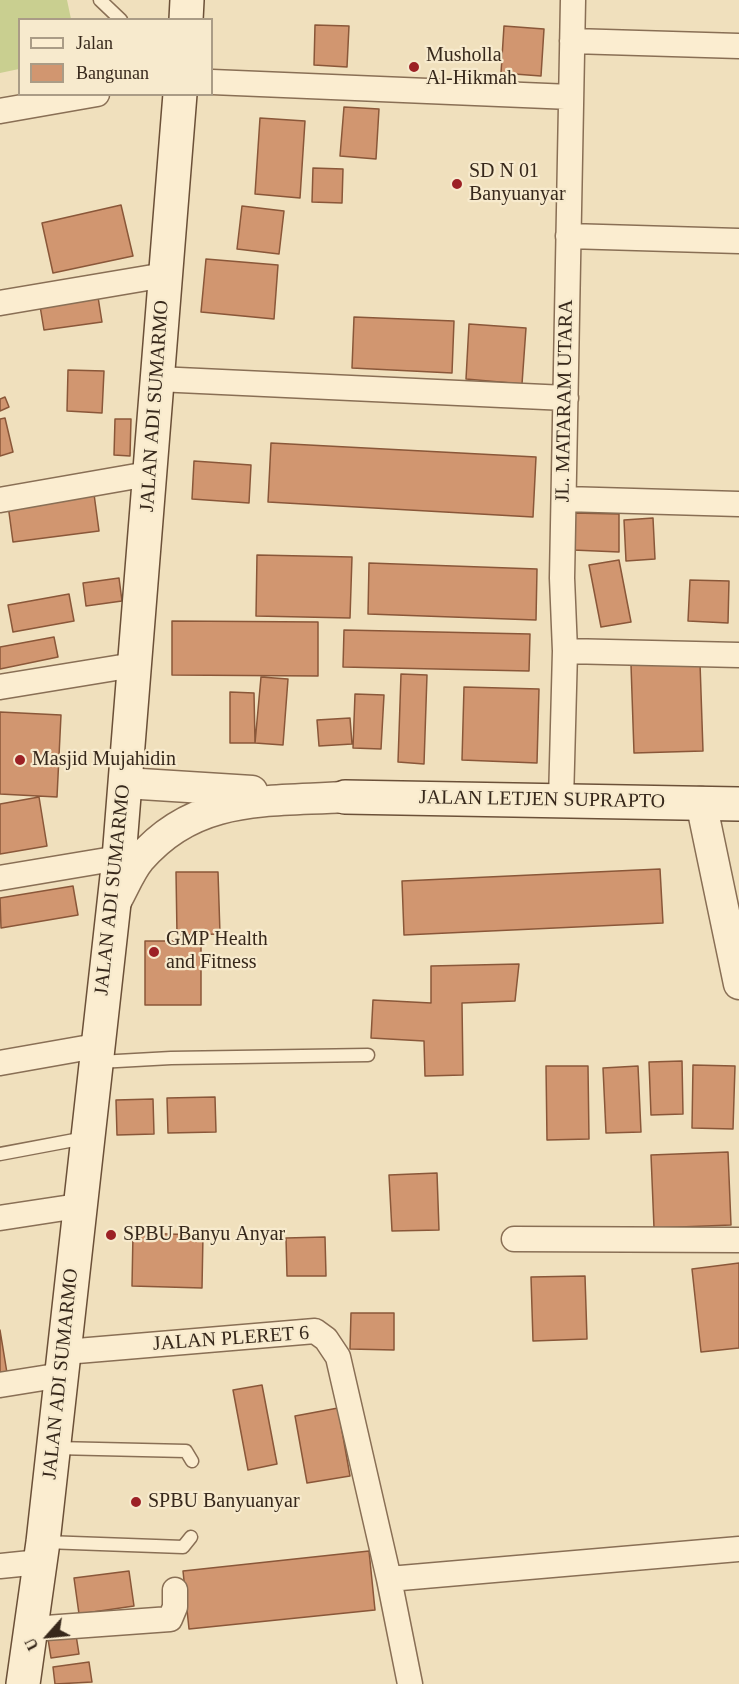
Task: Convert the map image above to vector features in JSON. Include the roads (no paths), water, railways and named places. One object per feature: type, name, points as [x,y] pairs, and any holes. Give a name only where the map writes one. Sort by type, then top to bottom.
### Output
[{"type":"main road","points":[[186,18],[187,0]]},
{"type":"main road","name":"JALAN ADI SUMARMO","points":[[23,1684],[54,1448],[78,1206],[118,858],[146,536],[148,474],[158,379],[180,96]]},
{"type":"main road","name":"JALAN LETJEN SUPRAPTO","points":[[345,797],[739,804]]},
{"type":"street","name":"JL. MATARAM UTARA","points":[[561,801],[565,651],[562,578],[573,0]]},
{"type":"street","points":[[572,41],[739,46]]},
{"type":"street","points":[[213,82],[571,97]]},
{"type":"street","points":[[0,111],[86,96]]},
{"type":"street","points":[[568,236],[739,241]]},
{"type":"street","points":[[0,303],[165,275]]},
{"type":"street","points":[[158,379],[566,398]]},
{"type":"street","points":[[0,500],[148,474]]},
{"type":"street","points":[[564,499],[739,504]]},
{"type":"street","points":[[565,651],[739,655]]},
{"type":"street","points":[[0,687],[134,665]]},
{"type":"street","points":[[125,783],[345,797]]},
{"type":"street","points":[[112,908],[138,861],[164,834],[193,816],[226,807],[345,797]]},
{"type":"street","points":[[701,802],[739,984]]},
{"type":"street","points":[[0,878],[118,858]]},
{"type":"street","points":[[0,1063],[95,1054]]},
{"type":"street","points":[[0,1218],[78,1206]]},
{"type":"street","points":[[514,1239],[739,1240]]},
{"type":"street","name":"JALAN PLERET 6","points":[[63,1363],[315,1331],[338,1357],[389,1579]]},
{"type":"street","points":[[0,1385],[63,1363]]},
{"type":"street","points":[[410,1684],[389,1579],[739,1549]]},
{"type":"street","points":[[0,1566],[41,1552]]},
{"type":"street","points":[[32,1629],[170,1619],[175,1607],[175,1590]]},
{"type":"lane","points":[[100,0],[119,18]]},
{"type":"lane","points":[[95,1054],[171,1058],[368,1055]]},
{"type":"lane","points":[[0,1154],[86,1137]]},
{"type":"lane","points":[[54,1448],[186,1451],[192,1461]]},
{"type":"lane","points":[[41,1552],[183,1546],[190,1537]]},
{"type":"place","name":"Musholla Al-Hikmah","points":[[414,67]]},
{"type":"place","name":"SD N 01 Banyuanyar","points":[[457,184]]},
{"type":"place","name":"Masjid Mujahidin","points":[[20,760]]},
{"type":"place","name":"GMP Health and Fitness","points":[[154,952]]},
{"type":"place","name":"SPBU Banyu Anyar","points":[[111,1235]]},
{"type":"place","name":"SPBU Banyuanyar","points":[[136,1502]]}]
